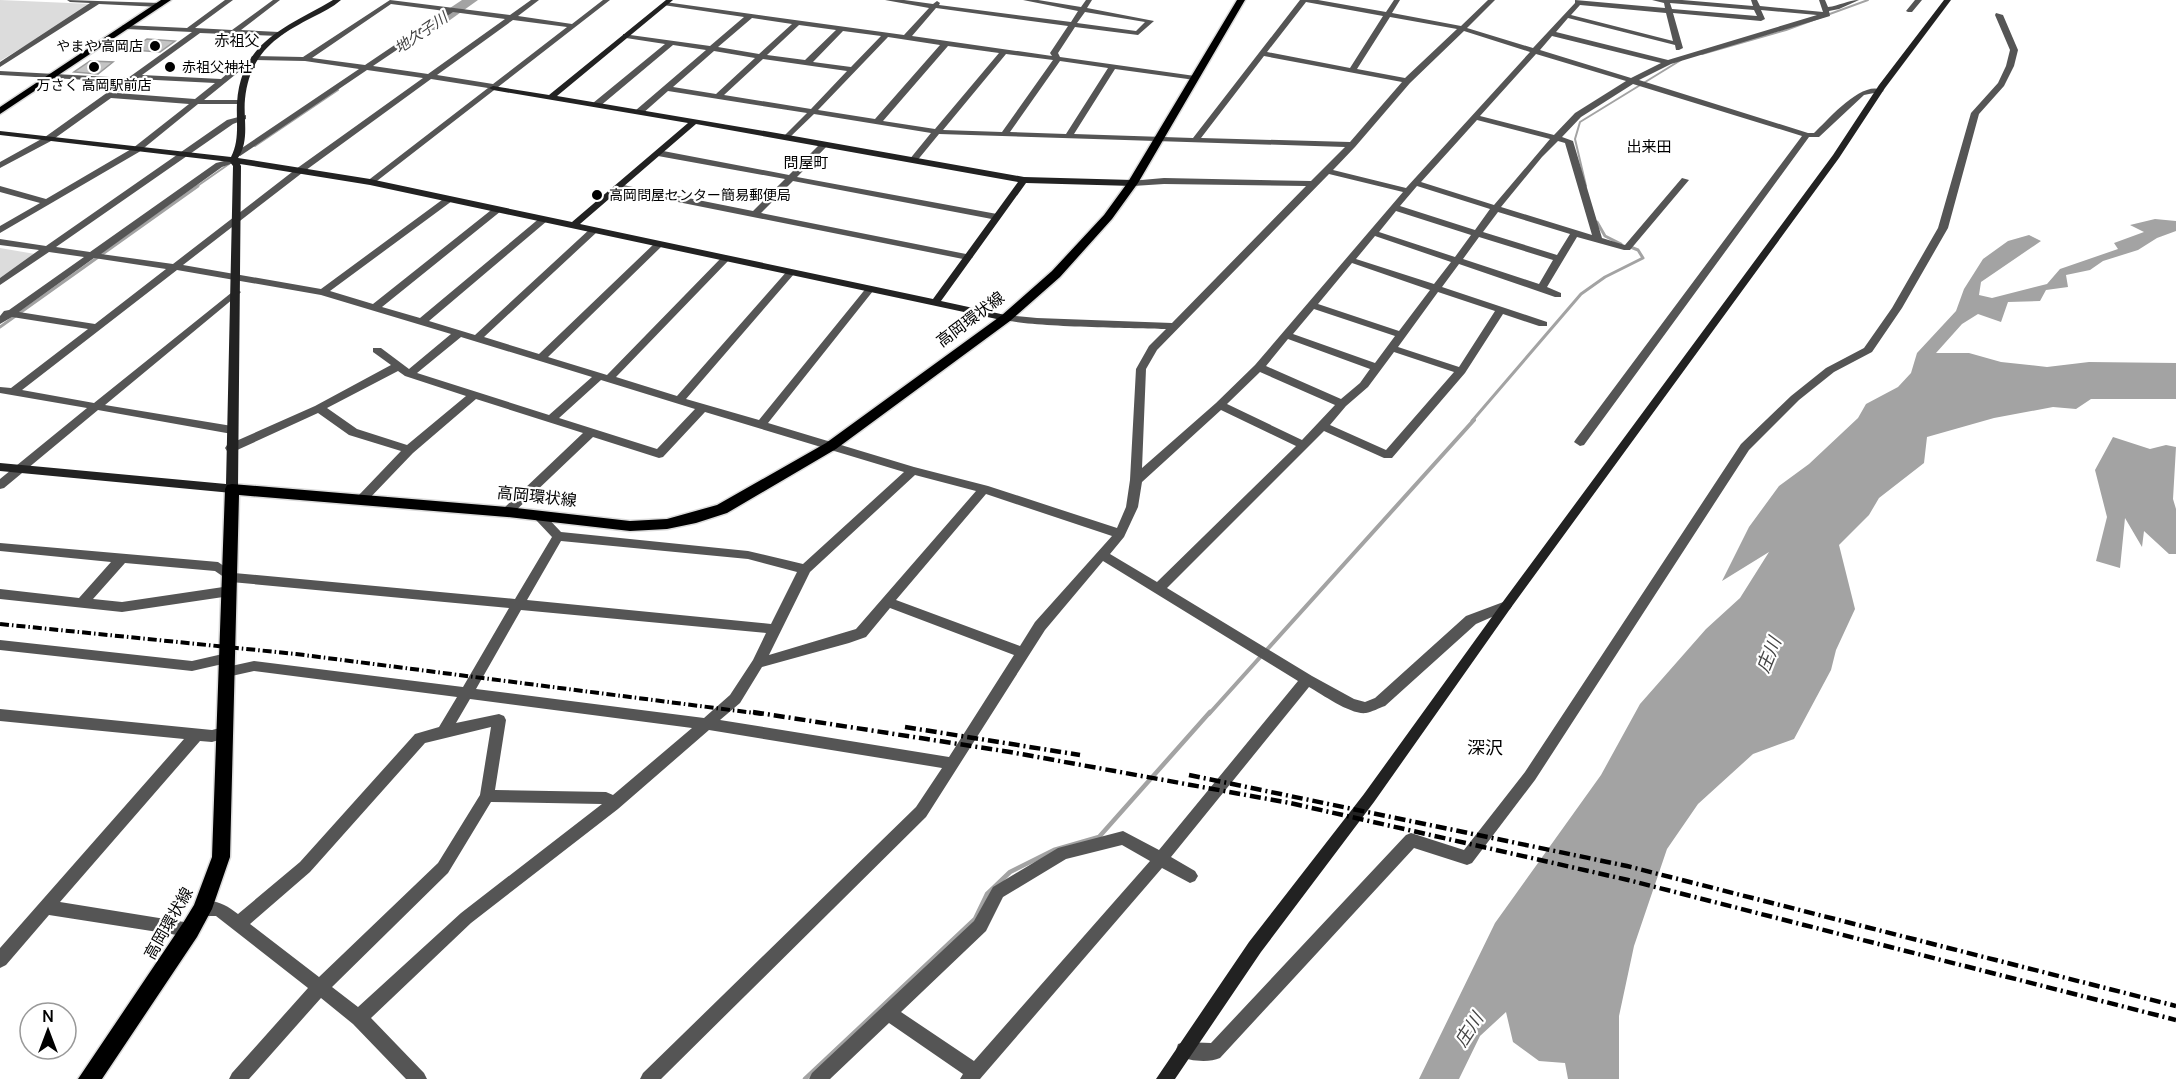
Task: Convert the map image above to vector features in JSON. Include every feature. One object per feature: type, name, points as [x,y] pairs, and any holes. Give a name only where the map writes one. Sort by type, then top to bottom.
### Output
[{"type":"main road","name":"高岡環状線","points":[[88,1079],[190,930],[202,909],[221,857],[232,489],[507,512],[630,526],[668,524],[722,509],[831,446],[1006,318],[1056,274],[1108,217],[1133,183],[1241,0]]},
{"type":"main road","points":[[0,111],[164,2]]},
{"type":"street","points":[[69,0],[164,2]]},
{"type":"street","points":[[188,30],[230,0]]},
{"type":"street","points":[[234,32],[277,0]]},
{"type":"street","points":[[0,467],[232,489],[236,159],[243,117],[241,102],[254,62],[264,44],[338,0]]},
{"type":"street","points":[[13,392],[237,217],[536,0]]},
{"type":"street","points":[[370,182],[607,0]]},
{"type":"street","points":[[888,0],[937,3],[1138,33],[1150,21],[1026,0]]},
{"type":"street","points":[[1058,59],[1054,53],[1089,0]]},
{"type":"street","points":[[1195,140],[1305,0],[1461,28],[1535,53],[1807,135],[1816,135],[1862,93],[1880,91]]},
{"type":"street","points":[[1352,71],[1397,0]]},
{"type":"street","points":[[649,1079],[921,812],[1040,626],[1120,534],[1132,507],[1136,480],[1141,369],[1154,348],[1328,171],[1407,81],[1492,0]]},
{"type":"street","points":[[1655,0],[1826,12]]},
{"type":"street","points":[[1666,0],[1681,58]]},
{"type":"street","points":[[1136,480],[1259,367],[1412,187],[1535,53],[1578,2],[1761,19],[1754,0]]},
{"type":"street","points":[[1822,0],[1826,12]]},
{"type":"street","points":[[1159,588],[1323,426],[1342,404],[1364,385],[1496,208],[1555,138],[1578,115],[1630,82],[1668,62],[1826,12],[1856,0]]},
{"type":"street","points":[[1910,11],[1919,0]]},
{"type":"street","points":[[1165,1079],[1255,947],[1368,798],[1948,0]]},
{"type":"street","points":[[0,65],[99,1]]},
{"type":"street","points":[[305,59],[390,2],[455,7],[574,26]]},
{"type":"street","points":[[551,98],[668,2],[797,23],[1195,78]]},
{"type":"street","points":[[906,38],[937,3]]},
{"type":"street","points":[[0,321],[7,313],[92,256],[219,165],[236,159],[455,7]]},
{"type":"street","points":[[1185,1050],[1214,1052],[1411,840],[1467,858],[1530,776],[1745,447],[1795,398],[1830,370],[1868,350],[1897,308],[1943,228],[1975,113],[2001,84],[2010,66],[2014,50],[1999,15]]},
{"type":"street","points":[[639,112],[750,16]]},
{"type":"street","points":[[1567,16],[1678,44]]},
{"type":"street","points":[[718,96],[797,23]]},
{"type":"street","points":[[126,27],[279,34]]},
{"type":"street","points":[[807,63],[841,29]]},
{"type":"street","points":[[0,165],[48,139],[198,31]]},
{"type":"street","points":[[1551,33],[1668,62]]},
{"type":"street","points":[[788,137],[886,35]]},
{"type":"street","points":[[626,36],[854,70]]},
{"type":"street","points":[[596,105],[671,43]]},
{"type":"street","points":[[877,122],[945,44]]},
{"type":"street","points":[[914,160],[1004,51]]},
{"type":"street","points":[[1262,53],[1407,81]]},
{"type":"street","points":[[0,230],[136,150],[239,68],[254,62],[305,59],[490,85],[493,88],[788,137],[1024,180],[1314,184]]},
{"type":"street","points":[[1004,135],[1058,59]]},
{"type":"street","points":[[1069,136],[1113,67]]},
{"type":"street","points":[[0,73],[223,81]]},
{"type":"street","points":[[667,88],[938,132],[1352,145]]},
{"type":"street","points":[[108,95],[198,102],[241,102]]},
{"type":"street","points":[[0,282],[230,122],[243,117]]},
{"type":"street","points":[[1475,117],[1571,144],[1598,240]]},
{"type":"street","points":[[573,226],[695,121]]},
{"type":"street","points":[[0,133],[136,150],[236,159],[370,182],[1006,318],[1175,326]]},
{"type":"street","points":[[1580,442],[1807,135]]},
{"type":"street","points":[[754,214],[825,144]]},
{"type":"street","points":[[658,153],[997,217]]},
{"type":"street","points":[[1328,171],[1412,187],[1496,208],[1628,248],[1685,180]]},
{"type":"street","points":[[935,303],[1024,180]]},
{"type":"street","points":[[618,187],[968,257]]},
{"type":"street","points":[[0,189],[46,201]]},
{"type":"street","points":[[323,292],[449,199]]},
{"type":"street","points":[[1396,208],[1559,259]]},
{"type":"street","points":[[374,308],[498,209]]},
{"type":"street","points":[[422,322],[544,219]]},
{"type":"street","points":[[476,339],[594,230]]},
{"type":"street","points":[[1374,233],[1541,288],[1558,296]]},
{"type":"street","points":[[1541,288],[1575,233]]},
{"type":"street","points":[[0,242],[236,276],[323,292],[678,401],[913,471],[984,489],[1120,534]]},
{"type":"street","points":[[540,359],[659,244]]},
{"type":"street","points":[[550,420],[604,378],[726,258]]},
{"type":"street","points":[[1351,260],[1543,324]]},
{"type":"street","points":[[678,401],[791,272]]},
{"type":"street","points":[[761,425],[870,289]]},
{"type":"street","points":[[0,484],[236,292]]},
{"type":"street","points":[[1312,304],[1401,335]]},
{"type":"street","points":[[1323,426],[1388,454],[1461,371],[1500,311]]},
{"type":"street","points":[[7,313],[95,327]]},
{"type":"street","points":[[410,374],[458,334]]},
{"type":"street","points":[[1286,335],[1377,368]]},
{"type":"street","points":[[1392,348],[1461,371]]},
{"type":"street","points":[[377,350],[410,374],[659,454],[702,408]]},
{"type":"street","points":[[231,448],[319,408],[398,366]]},
{"type":"street","points":[[1259,367],[1342,404]]},
{"type":"street","points":[[0,390],[232,430]]},
{"type":"street","points":[[362,499],[409,450],[473,396]]},
{"type":"street","points":[[1220,405],[1302,446]]},
{"type":"street","points":[[319,408],[353,432],[409,450]]},
{"type":"street","points":[[507,512],[591,433]]},
{"type":"street","points":[[359,1018],[466,918],[613,804],[735,699],[758,663],[805,569],[913,471]]},
{"type":"street","points":[[758,663],[861,633],[984,489]]},
{"type":"street","points":[[540,517],[558,536],[748,555],[805,569]]},
{"type":"street","points":[[444,731],[464,693],[558,536]]},
{"type":"street","points":[[0,547],[218,567],[230,584]]},
{"type":"street","points":[[1103,555],[1307,680],[1350,704],[1365,708],[1380,702],[1471,620],[1506,606]]},
{"type":"street","points":[[82,603],[122,558]]},
{"type":"street","points":[[0,594],[122,607],[230,584],[517,604],[774,629]]},
{"type":"street","points":[[887,602],[1023,653]]},
{"type":"street","points":[[0,645],[192,666],[254,666],[708,724],[951,763]]},
{"type":"street","points":[[888,1013],[972,1075],[1160,860],[1307,680]]},
{"type":"street","points":[[0,715],[196,735],[212,736],[224,733]]},
{"type":"street","points":[[238,924],[305,867],[420,738],[499,720],[487,796],[443,868],[320,987],[238,1079]]},
{"type":"street","points":[[0,960],[196,735]]},
{"type":"street","points":[[487,796],[606,798],[613,804]]},
{"type":"street","points":[[818,1079],[980,926],[998,892],[1063,853],[1123,838],[1190,876]]},
{"type":"street","points":[[46,908],[190,930]]},
{"type":"street","points":[[202,909],[219,909],[320,987],[359,1018],[418,1079]]},
{"type":"shaded area","points":[[0,0],[92,4],[92,5],[0,61]]},
{"type":"shaded area","points":[[0,248],[35,254],[0,278]]},
{"type":"water","name":"庄川","points":[[2155,219],[2176,221],[2176,231],[2157,238],[2138,250],[2103,261],[2090,270],[2066,275],[2068,287],[2046,290],[2040,301],[2008,302],[2001,322],[1978,314],[1962,324],[1936,353],[1969,353],[2001,362],[2047,367],[2089,362],[2176,363],[2176,399],[2091,399],[2076,409],[2053,407],[1994,418],[1927,437],[1924,463],[1879,498],[1869,515],[1839,545],[1855,609],[1836,650],[1831,670],[1794,739],[1753,754],[1698,804],[1667,849],[1634,946],[1619,1016],[1619,1079],[1568,1079],[1565,1063],[1539,1061],[1513,1042],[1506,1012],[1480,1036],[1459,1079],[1419,1079],[1495,923],[1601,775],[1640,704],[1706,629],[1740,598],[1769,552],[1722,581],[1749,527],[1779,486],[1809,464],[1858,418],[1866,404],[1898,387],[1911,373],[1917,353],[1956,311],[1964,289],[1983,259],[2008,241],[2029,235],[2041,241],[1981,282],[1979,295],[1992,298],[2047,284],[2060,269],[2118,249],[2114,243],[2144,232],[2130,225]]},
{"type":"water","points":[[2113,437],[2150,449],[2166,445],[2176,447],[2173,499],[2176,509],[2176,554],[2169,554],[2144,531],[2142,547],[2125,518],[2120,568],[2096,561],[2107,517],[2095,470]]},
{"type":"building","name":"やまや 高岡店","points":[[147,39],[175,41],[160,52],[131,50]]},
{"type":"building","name":"万さく 高岡駅前店","points":[[90,61],[113,62],[98,74],[74,72]]},
{"type":"waterway","name":"地久子川","points":[[431,27],[471,0]]},
{"type":"waterway","points":[[1702,54],[1786,30],[1868,0]]},
{"type":"waterway","points":[[1586,186],[1575,139],[1580,122],[1681,60]]},
{"type":"waterway","points":[[255,146],[338,90]]},
{"type":"waterway","points":[[196,187],[229,164]]},
{"type":"waterway","points":[[0,327],[198,186]]},
{"type":"waterway","points":[[1597,222],[1605,236],[1621,244]]},
{"type":"waterway","points":[[1472,421],[1581,294],[1605,277],[1643,258],[1638,250],[1628,246]]},
{"type":"waterway","points":[[1209,714],[1474,420]]},
{"type":"waterway","points":[[805,1079],[975,919],[987,894],[1010,872],[1054,850],[1099,837],[1210,712]]},
{"type":"railway","points":[[0,624],[296,654],[762,714]]},
{"type":"railway","points":[[753,712],[1010,752],[1290,803],[1628,880],[2176,1020]]},
{"type":"railway","points":[[905,727],[1080,755]]},
{"type":"railway","points":[[1189,775],[1627,866],[2176,1006]]},
{"type":"place","name":"やまや 高岡店","points":[[155,46]]},
{"type":"place","name":"万さく 高岡駅前店","points":[[94,67]]},
{"type":"place","name":"赤祖父神社","points":[[170,67]]},
{"type":"place","name":"高岡問屋センター簡易郵便局","points":[[597,195]]},
{"type":"district","name":"赤祖父","points":[[237,41]]},
{"type":"district","name":"出来田","points":[[1649,147]]},
{"type":"district","name":"問屋町","points":[[806,163]]},
{"type":"district","name":"深沢","points":[[1485,748]]}]
